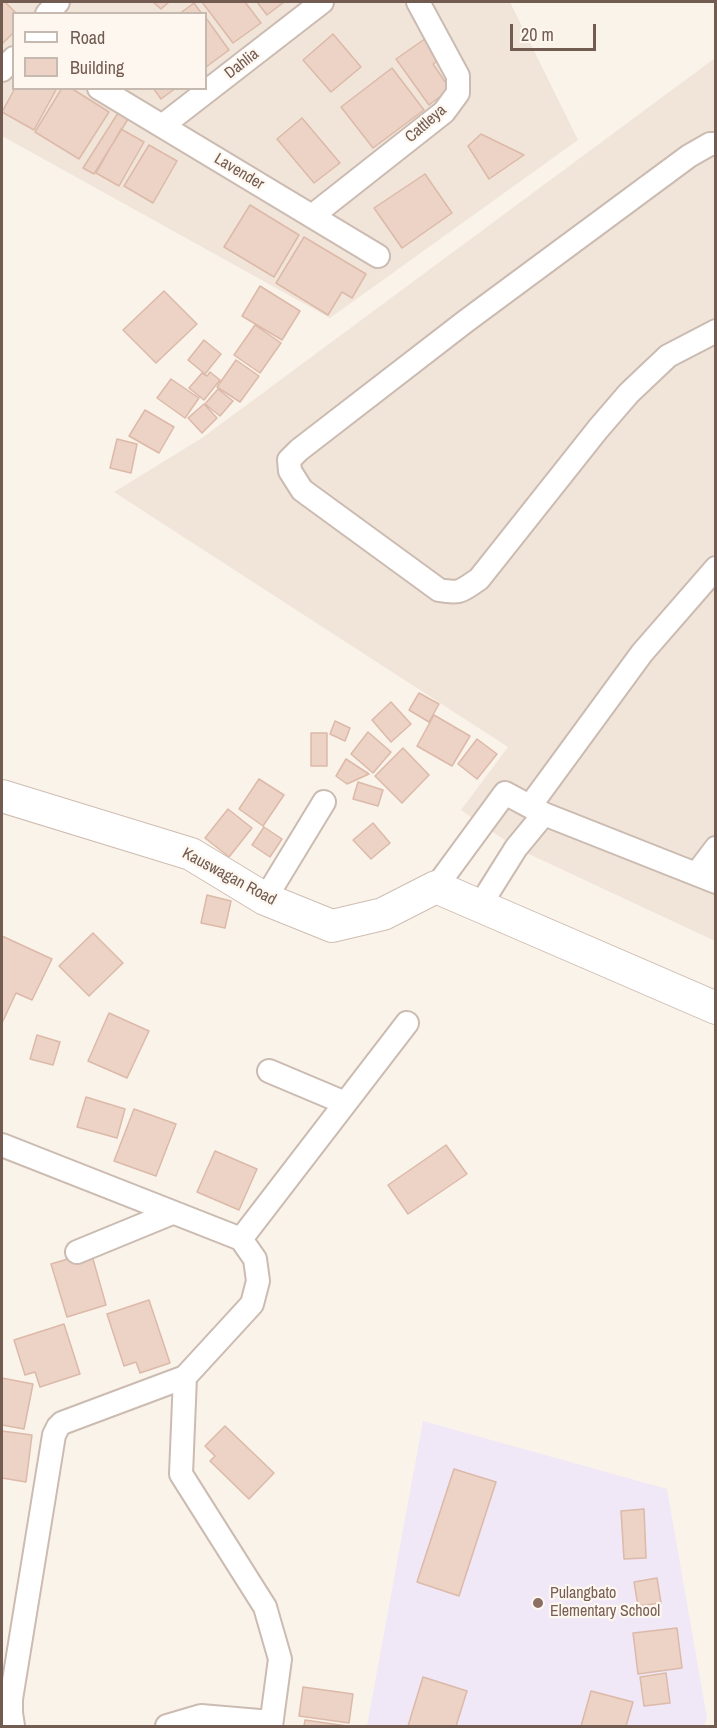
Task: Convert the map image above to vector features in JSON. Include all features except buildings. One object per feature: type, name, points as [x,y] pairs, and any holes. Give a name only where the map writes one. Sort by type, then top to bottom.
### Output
[{"type":"street","name":"Dahlia","points":[[162,126],[322,2]]},
{"type":"street","name":"Cattleya","points":[[312,216],[444,111],[458,93],[458,76],[418,2]]},
{"type":"street","name":"Lavender","points":[[102,90],[378,256]]},
{"type":"street","points":[[716,144],[710,144],[689,156],[466,321],[299,450],[289,460],[290,471],[302,490],[439,590],[454,593],[461,591],[479,579],[629,393],[668,356],[716,331]]},
{"type":"street","points":[[479,907],[537,810],[642,653],[716,568]]},
{"type":"street","points":[[716,848],[706,878],[537,810],[505,793],[436,887],[716,1008]]},
{"type":"street","name":"Kauswagan Road","points":[[2,796],[191,854],[265,899],[332,926],[383,914],[436,887]]},
{"type":"street","points":[[265,899],[324,802]]},
{"type":"street","points":[[241,1239],[407,1023]]},
{"type":"street","points":[[268,1071],[345,1103]]},
{"type":"street","points":[[2,1145],[241,1239],[255,1259],[258,1281],[252,1304],[185,1377],[62,1423],[58,1427],[54,1435],[11,1699],[13,1726]]},
{"type":"street","points":[[76,1252],[172,1213]]},
{"type":"street","points":[[166,1726],[201,1716],[271,1724],[280,1659],[265,1607],[181,1474],[185,1377]]},
{"type":"shaded area","points":[[2,2],[510,2],[578,140],[330,318],[2,136]]},
{"type":"shaded area","points":[[715,58],[715,941],[516,848],[461,810],[508,747],[114,492],[202,438]]},
{"type":"shaded area","name":"Pulangbato Elementary School","points":[[423,1421],[667,1489],[707,1718],[704,1726],[367,1726]]},
{"type":"place","name":"Pulangbato Elementary School","points":[[538,1603]]}]
